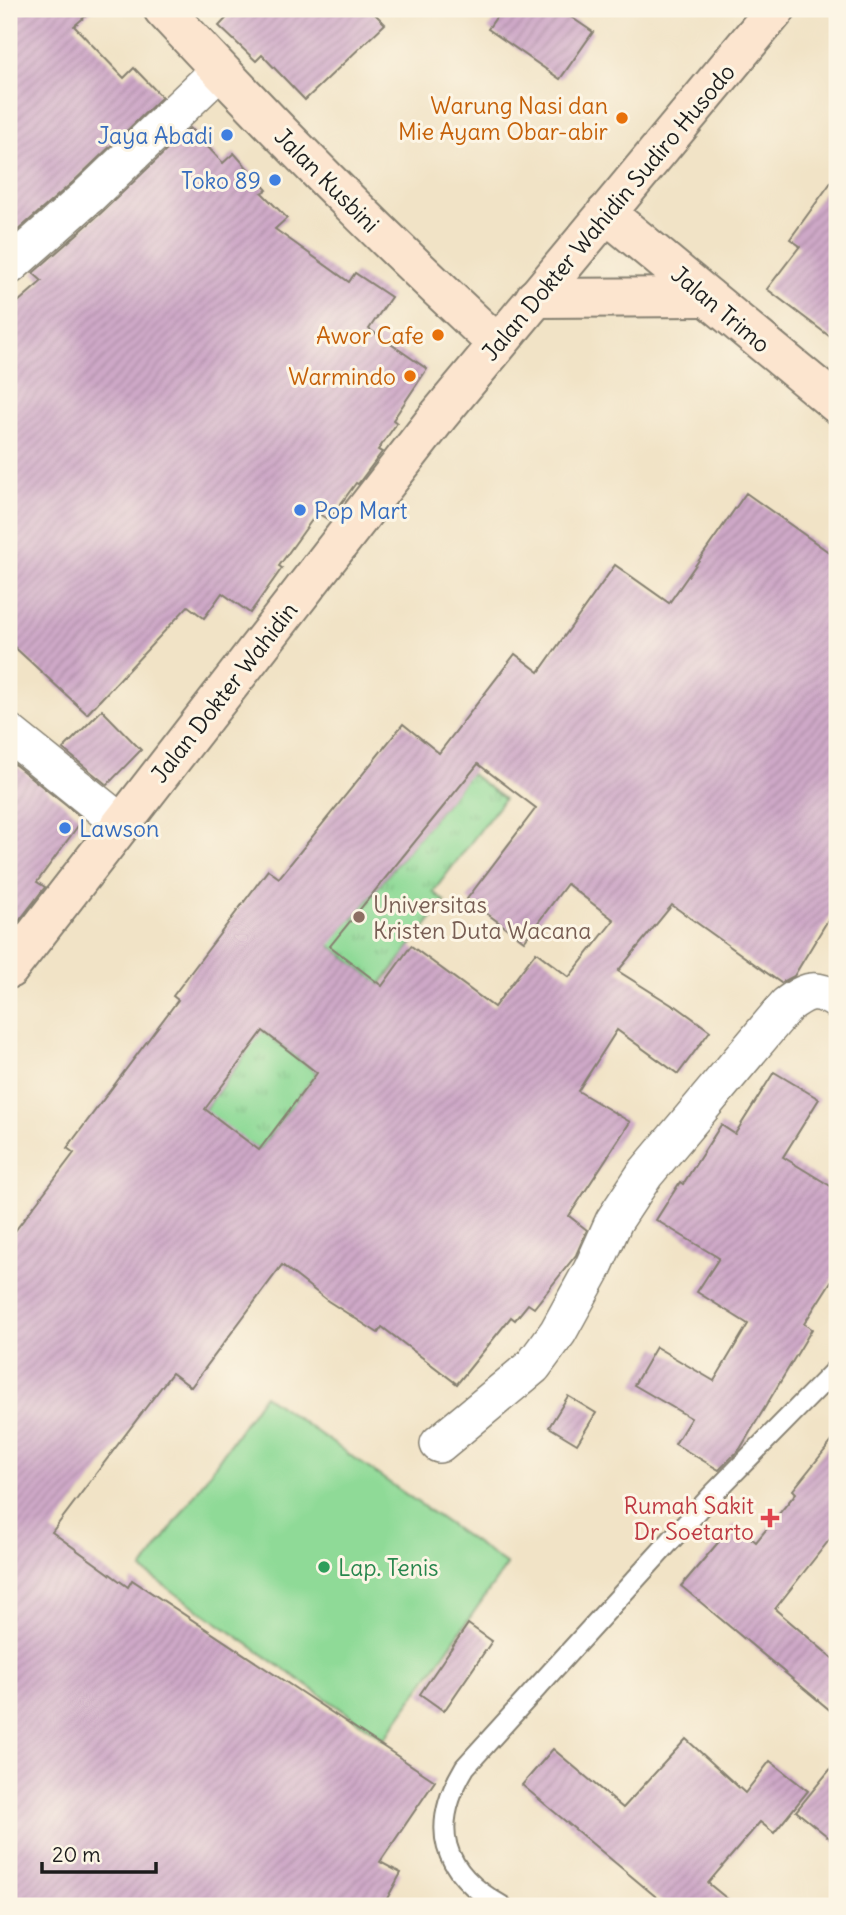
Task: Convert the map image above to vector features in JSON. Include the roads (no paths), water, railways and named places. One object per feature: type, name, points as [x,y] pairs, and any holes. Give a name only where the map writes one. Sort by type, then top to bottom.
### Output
[{"type":"main road","name":"Jalan Kusbini","points":[[163,9],[386,239],[498,344]]},
{"type":"main road","name":"Jalan Dokter Wahidin Sudiro Husodo","points":[[439,415],[776,9]]},
{"type":"main road","name":"Jalan Trimo","points":[[606,214],[837,404]]},
{"type":"main road","points":[[535,298],[707,298]]},
{"type":"main road","name":"Jalan Dokter Wahidin","points":[[9,969],[439,415]]},
{"type":"street","points":[[9,266],[88,197],[220,70]]},
{"type":"street","points":[[9,733],[122,824]]},
{"type":"street","points":[[439,1444],[533,1366],[558,1332],[592,1270],[614,1221],[645,1174],[787,1005],[802,994],[819,990],[837,1000]]},
{"type":"lane","points":[[502,1906],[489,1899],[461,1873],[446,1848],[443,1829],[448,1802],[465,1767],[713,1494],[837,1368]]},
{"type":"place","name":"Warung Nasi dan Mie Ayam Obar-abir","points":[[622,118]]},
{"type":"place","name":"Jaya Abadi","points":[[227,135]]},
{"type":"place","name":"Toko 89","points":[[275,180]]},
{"type":"place","name":"Awor Cafe","points":[[438,335]]},
{"type":"place","name":"Warmindo","points":[[410,376]]},
{"type":"place","name":"Pop Mart","points":[[300,510]]},
{"type":"place","name":"Lawson","points":[[65,828]]},
{"type":"place","name":"Universitas Kristen Duta Wacana","points":[[359,917]]},
{"type":"place","name":"Rumah Sakit Dr Soetarto","points":[[770,1518]]},
{"type":"place","name":"Lap. Tenis","points":[[324,1567]]}]
